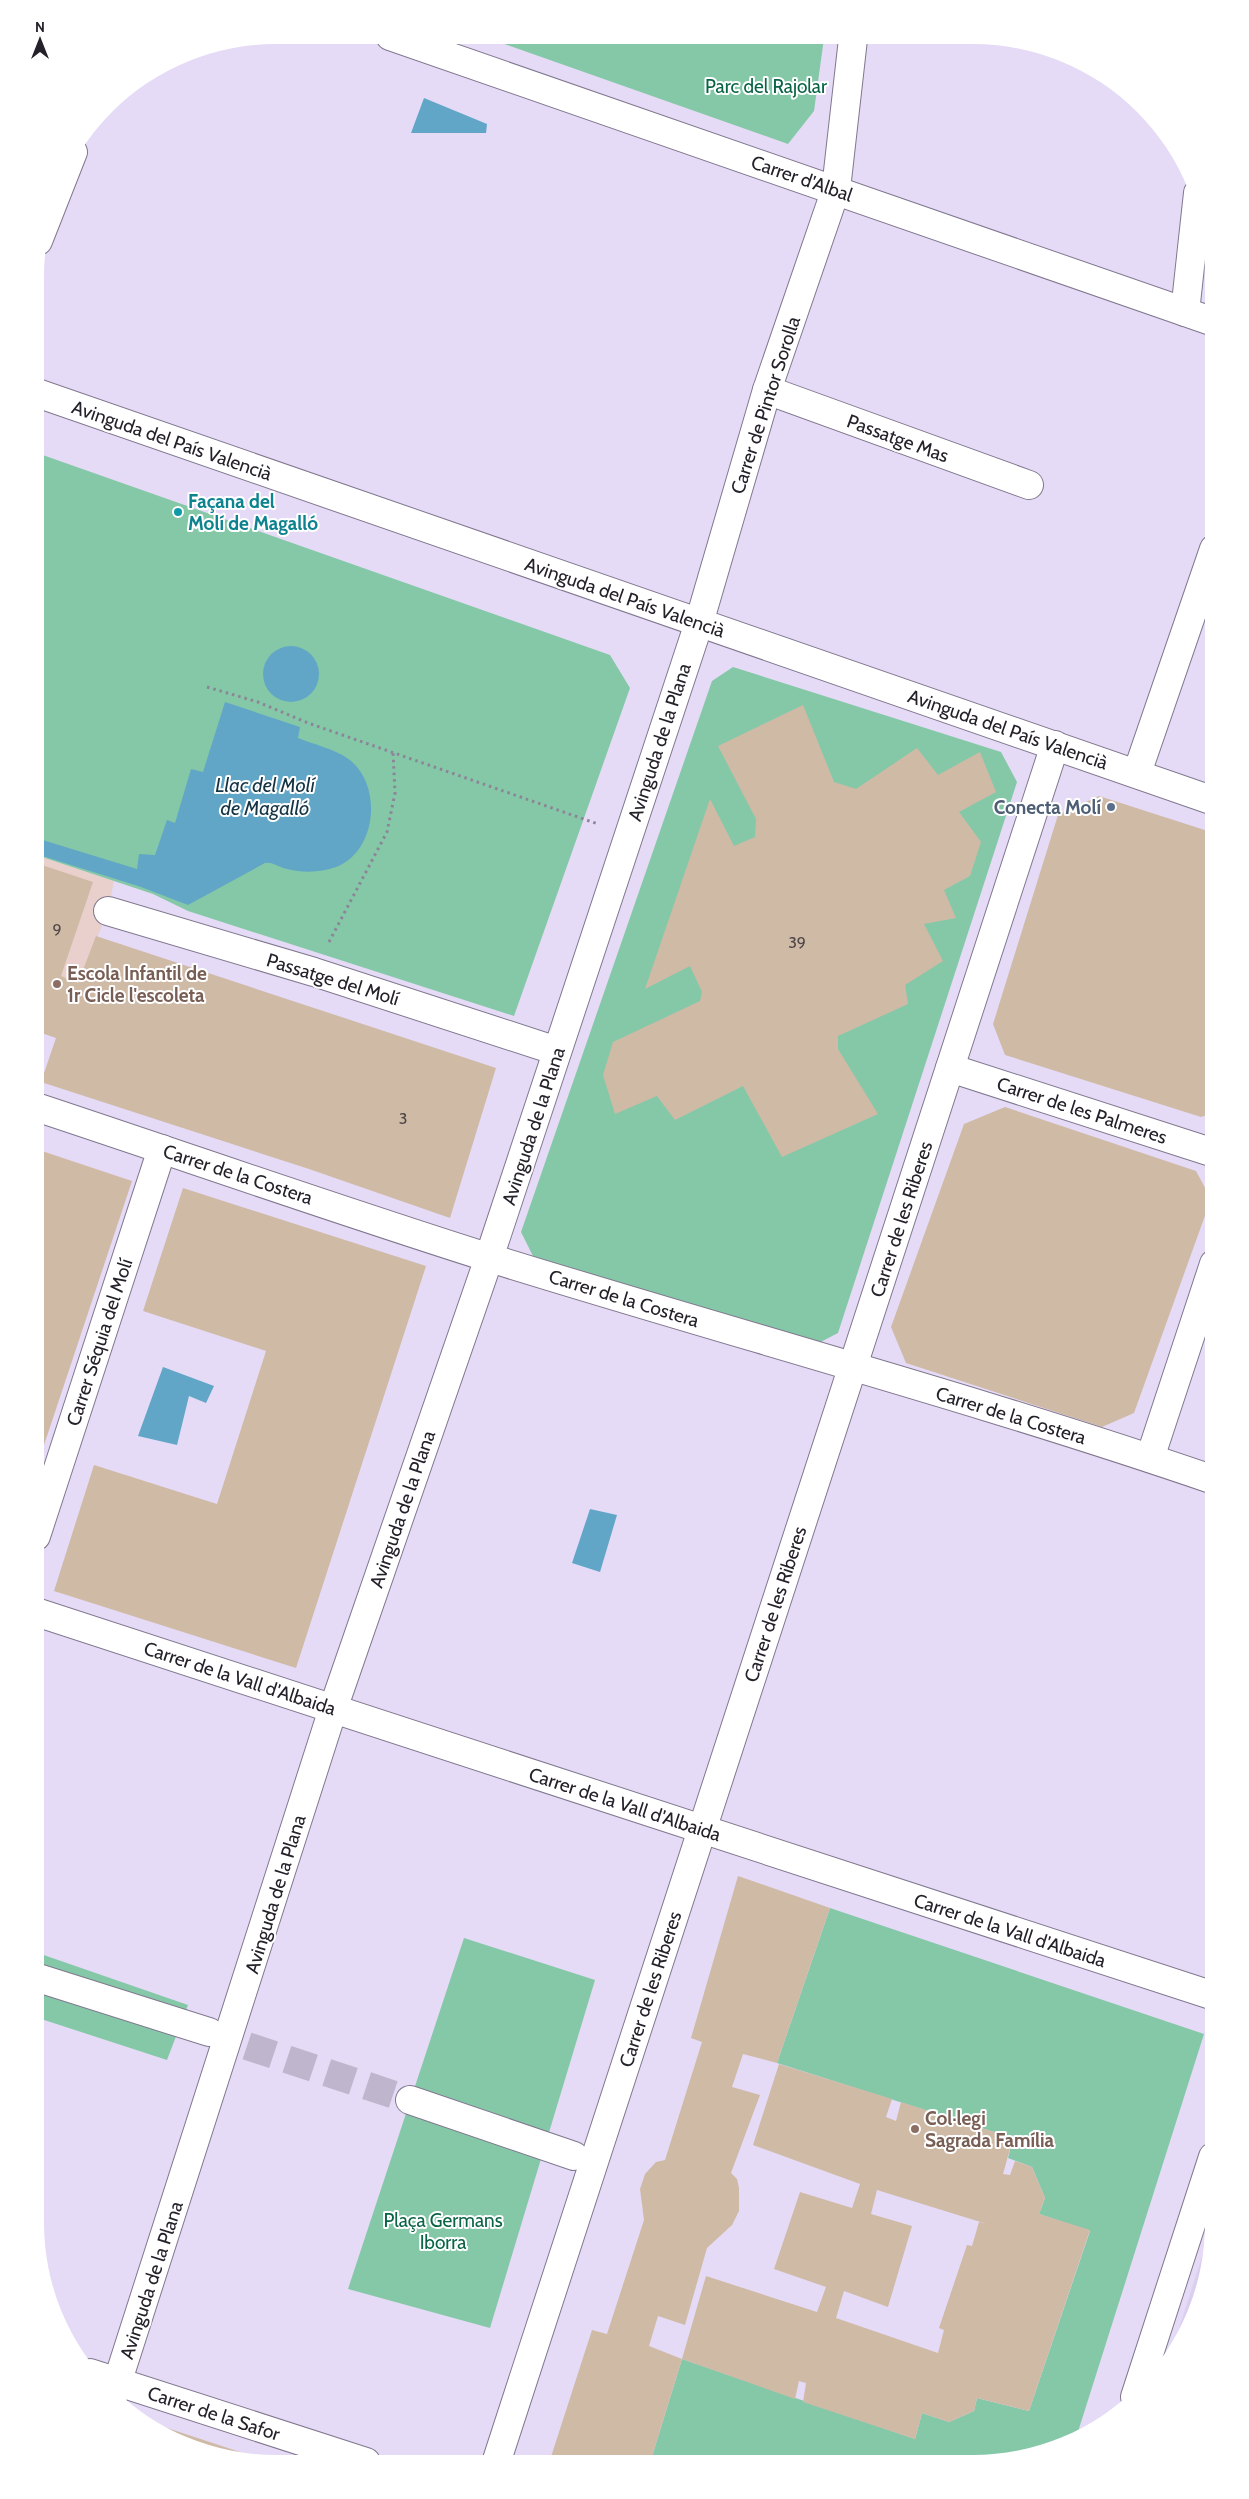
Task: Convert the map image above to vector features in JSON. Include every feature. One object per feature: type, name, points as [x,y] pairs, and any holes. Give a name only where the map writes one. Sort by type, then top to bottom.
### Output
[{"type":"street","name":"Carrer d'Albal","points":[[413,44],[836,189],[1205,319]]},
{"type":"street","name":"Carrer de Pintor Sorolla","points":[[699,623],[768,390],[836,189],[852,44]]},
{"type":"street","points":[[1185,312],[1196,212]]},
{"type":"street","name":"Passatge Mas","points":[[768,390],[1029,485]]},
{"type":"street","name":"Avinguda del País Valencià","points":[[44,395],[1205,798]]},
{"type":"street","points":[[1137,773],[1205,575]]},
{"type":"street","name":"Avinguda de la Plana","points":[[115,2390],[333,1709],[489,1258],[699,623]]},
{"type":"street","name":"Carrer de les Riberes","points":[[499,2455],[1055,745]]},
{"type":"street","name":"Passatge del Molí","points":[[108,911],[314,972],[558,1051]]},
{"type":"street","name":"Carrer de les Palmeres","points":[[950,1068],[1205,1150]]},
{"type":"street","name":"Carrer de la Costera","points":[[44,1110],[489,1258],[853,1366],[1150,1458],[1205,1477]]},
{"type":"street","name":"Carrer Séquia del Molí","points":[[44,1511],[162,1149]]},
{"type":"street","points":[[1150,1458],[1205,1291]]},
{"type":"street","name":"Carrer de la Vall d'Albaida","points":[[44,1615],[1205,1993]]},
{"type":"street","points":[[44,1981],[209,2032]]},
{"type":"street","points":[[410,2100],[574,2156]]},
{"type":"street","points":[[1139,2385],[1205,2184]]},
{"type":"street","name":"Carrer de la Safor","points":[[115,2390],[342,2455]]},
{"type":"path","points":[[207,687],[258,702],[308,722],[578,817]]},
{"type":"path","points":[[314,972],[387,832],[395,793],[393,752]]},
{"type":"shaded area","name":"Escola Infantil de 1r Cicle l'escoleta","points":[[44,858],[114,881],[108,911],[56,1038],[44,1034]]},
{"type":"shaded area","points":[[1203,2254],[1193,2298],[1178,2331]]},
{"type":"green space","name":"Parc del Rajolar","points":[[505,44],[823,44],[814,111],[788,144]]},
{"type":"green space","points":[[44,455],[610,655],[630,688],[514,1016],[188,911],[153,894],[44,858]]},
{"type":"green space","points":[[733,667],[1001,752],[1017,782],[838,1333],[811,1347],[533,1256],[521,1232],[712,681]]},
{"type":"green space","points":[[830,1908],[1204,2034],[1079,2430],[1048,2443],[1018,2451],[988,2455],[652,2455],[682,2359],[915,2439],[922,2413],[949,2422],[974,2411],[977,2398],[1029,2411],[1090,2231],[1039,2214],[1045,2198],[1032,2167],[1008,2158],[1013,2138],[777,2063]]},
{"type":"green space","name":"Plaça Germans Iborra","points":[[464,1938],[595,1980],[490,2328],[348,2289]]},
{"type":"green space","points":[[44,1955],[188,2005],[167,2060],[44,2020]]},
{"type":"water","points":[[424,98],[487,124],[486,133],[411,133]]},
{"type":"water","points":[[291,646],[302,648],[311,654],[317,663],[319,674],[317,685],[311,694],[302,700],[291,702],[280,700],[271,694],[265,685],[263,674],[265,663],[271,654],[280,648]]},
{"type":"water","name":"Llac del Molí de Magalló","points":[[225,702],[300,727],[298,738],[342,755],[359,769],[366,783],[370,799],[371,816],[367,832],[360,847],[350,859],[336,867],[310,872],[290,870],[265,863],[188,905],[141,887],[44,857],[44,840],[137,869],[139,854],[155,855],[167,820],[175,823],[191,769],[203,772]]},
{"type":"water","points":[[163,1367],[214,1386],[206,1403],[189,1396],[177,1445],[138,1436]]},
{"type":"water","points":[[590,1509],[617,1515],[600,1572],[572,1563]]},
{"type":"building","points":[[803,705],[834,782],[856,789],[917,748],[938,775],[980,752],[996,792],[959,812],[981,842],[970,876],[944,890],[956,918],[924,924],[943,961],[905,985],[908,1004],[838,1036],[838,1049],[878,1114],[782,1157],[743,1086],[675,1120],[657,1096],[615,1114],[603,1075],[613,1042],[700,1001],[702,992],[690,966],[645,989],[710,799],[734,846],[755,837],[756,819],[718,746]]},
{"type":"building","points":[[1099,796],[1205,830],[1205,1116],[1201,1117],[1005,1055],[993,1024],[1058,815]]},
{"type":"building","points":[[44,866],[93,882],[61,976],[78,983],[96,936],[496,1068],[450,1218],[309,1169],[44,1083],[44,1073],[56,1038],[44,1034]]},
{"type":"building","points":[[1005,1107],[1196,1171],[1205,1188],[1205,1216],[1134,1413],[1102,1427],[906,1363],[891,1327],[964,1124]]},
{"type":"building","points":[[44,1152],[132,1181],[44,1445]]},
{"type":"building","points":[[183,1188],[426,1266],[296,1668],[54,1591],[94,1465],[217,1504],[266,1351],[143,1311]]},
{"type":"building","points":[[738,1876],[830,1908],[777,2063],[743,2054],[732,2087],[760,2095],[731,2173],[737,2179],[739,2188],[739,2211],[732,2225],[707,2248],[685,2325],[658,2316],[649,2346],[682,2359],[652,2455],[552,2455],[592,2330],[607,2334],[644,2220],[640,2189],[645,2174],[656,2162],[665,2160],[702,2042],[691,2038]]},
{"type":"building","points":[[779,2064],[892,2099],[886,2117],[896,2121],[901,2102],[1013,2138],[1003,2174],[1010,2175],[1015,2161],[1032,2167],[1045,2198],[1039,2214],[1090,2230],[1029,2411],[977,2398],[974,2411],[949,2422],[922,2413],[915,2439],[803,2402],[806,2383],[799,2381],[795,2399],[682,2359],[706,2276],[817,2312],[826,2287],[774,2269],[800,2192],[852,2208],[860,2184],[753,2145]],"holes":[[[877,2190],[987,2224],[979,2222],[972,2246],[967,2245],[939,2328],[944,2330],[938,2353],[836,2318],[844,2291],[888,2307],[912,2226],[871,2214]]]},
{"type":"building","points":[[168,2428],[241,2452],[201,2443]]},
{"type":"tunnel","points":[[247,2046],[410,2100]]},
{"type":"place","name":"Façana del Molí de Magalló","points":[[178,512]]},
{"type":"place","name":"Conecta Molí","points":[[1111,807]]},
{"type":"place","name":"Escola Infantil de 1r Cicle l'escoleta","points":[[57,984]]},
{"type":"place","name":"Col·legi Sagrada Família","points":[[915,2129]]}]
